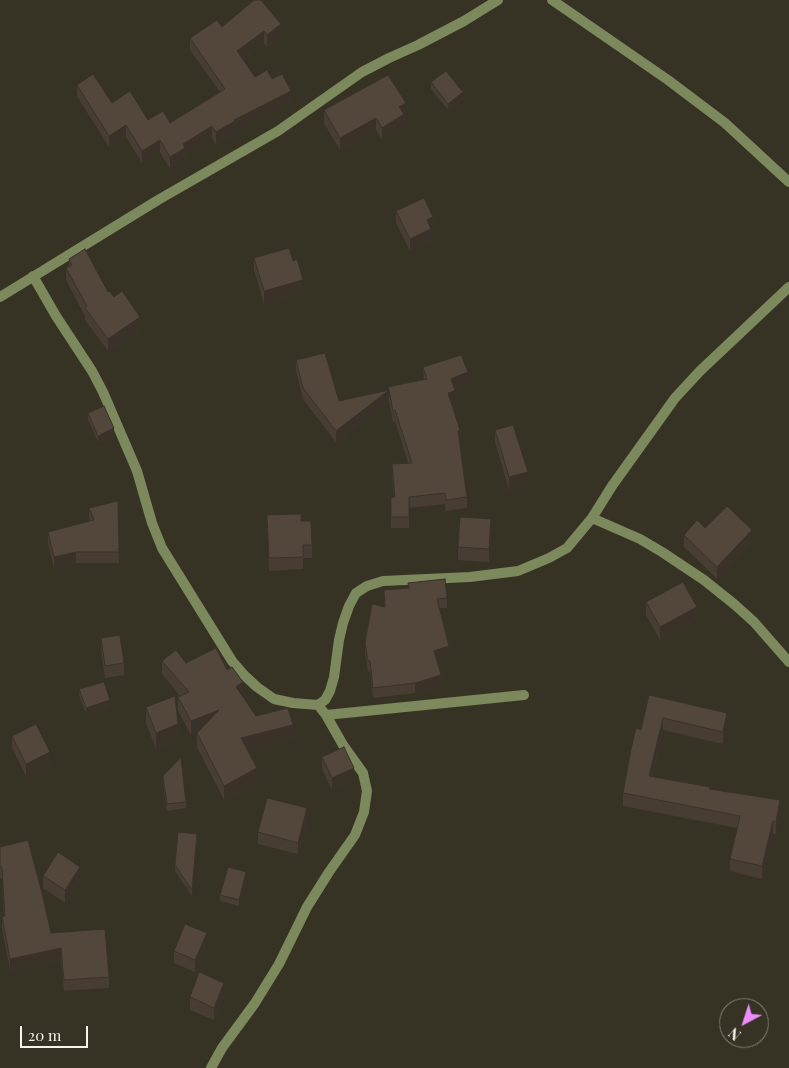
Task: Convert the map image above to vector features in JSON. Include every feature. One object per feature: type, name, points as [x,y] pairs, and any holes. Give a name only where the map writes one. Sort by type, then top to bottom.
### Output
[{"type":"street","points":[[0,297],[158,200],[278,131],[362,72],[464,21],[498,0]]},
{"type":"street","points":[[552,0],[668,80],[725,123],[789,182]]},
{"type":"street","points":[[33,276],[103,392],[137,470],[152,524],[162,548],[232,661],[257,687],[274,699],[292,703],[318,705],[325,700],[330,691],[343,623],[356,593],[367,586],[383,581],[470,577],[518,571],[567,548],[592,518],[612,486],[675,398],[700,371],[789,287]]},
{"type":"street","points":[[592,518],[640,539],[704,580],[754,622],[789,662]]},
{"type":"street","points":[[326,715],[524,695]]},
{"type":"street","points":[[211,1068],[222,1048],[255,1003],[279,964],[307,907],[355,835],[364,812],[367,791],[363,773],[318,705]]},
{"type":"building","points":[[254,0],[261,0],[281,24],[267,35],[264,31],[237,51],[255,77],[267,70],[272,79],[282,74],[291,91],[234,120],[216,132],[212,126],[183,144],[185,148],[170,157],[160,140],[142,151],[126,125],[109,136],[77,85],[93,74],[112,103],[130,91],[148,120],[163,111],[170,123],[225,89],[190,38],[217,20],[222,27]]},
{"type":"building","points":[[446,71],[463,92],[448,104],[431,82]]},
{"type":"building","points":[[388,75],[406,103],[399,107],[404,114],[382,128],[376,118],[340,138],[324,110]]},
{"type":"building","points":[[424,198],[433,217],[427,220],[431,229],[410,239],[396,211]]},
{"type":"building","points":[[289,248],[293,261],[297,259],[303,280],[264,291],[254,258]]},
{"type":"building","points":[[85,249],[108,292],[114,297],[122,291],[140,317],[108,339],[85,308],[87,306],[66,268],[72,265],[69,259]]},
{"type":"building","points":[[325,353],[339,401],[389,390],[336,431],[303,388],[296,360]]},
{"type":"building","points":[[461,355],[468,372],[451,379],[455,391],[448,393],[460,430],[458,431],[467,497],[446,500],[445,493],[409,497],[409,517],[391,517],[391,497],[395,497],[392,464],[412,463],[395,410],[393,411],[388,387],[427,379],[423,367]]},
{"type":"building","points":[[104,406],[114,428],[98,436],[88,413]]},
{"type":"building","points":[[513,425],[528,472],[509,477],[495,430]]},
{"type":"building","points":[[118,501],[119,552],[76,552],[54,557],[48,532],[94,520],[89,508]]},
{"type":"building","points":[[727,506],[752,530],[717,567],[684,535],[697,520],[705,528]]},
{"type":"building","points":[[301,514],[301,521],[311,521],[312,545],[303,545],[303,557],[269,558],[267,515]]},
{"type":"building","points":[[460,517],[491,519],[489,549],[458,547]]},
{"type":"building","points":[[445,579],[447,598],[437,599],[449,646],[434,651],[441,675],[415,683],[373,688],[370,661],[368,661],[365,643],[372,604],[385,607],[384,590],[409,588],[408,583]]},
{"type":"building","points":[[683,582],[697,607],[660,627],[646,602]]},
{"type":"building","points":[[120,635],[124,663],[105,666],[101,638]]},
{"type":"building","points":[[216,648],[227,670],[232,667],[243,682],[236,687],[256,716],[288,708],[293,725],[241,738],[257,768],[224,786],[197,733],[219,710],[191,721],[178,697],[189,692],[162,661],[176,650],[186,663]]},
{"type":"building","points":[[104,682],[110,700],[86,708],[79,689]]},
{"type":"building","points":[[649,695],[727,713],[723,732],[663,718],[649,776],[710,787],[709,789],[780,800],[776,822],[773,821],[762,866],[730,859],[740,816],[623,793],[636,728],[641,730]]},
{"type":"building","points":[[175,696],[178,724],[156,733],[146,707]]},
{"type":"building","points":[[36,724],[50,752],[26,764],[12,736]]},
{"type":"building","points":[[344,747],[354,768],[332,778],[322,757]]},
{"type":"building","points":[[181,757],[186,802],[167,804],[163,776]]},
{"type":"building","points":[[267,798],[307,808],[298,843],[258,832]]},
{"type":"building","points":[[178,832],[197,834],[192,890],[175,865]]},
{"type":"building","points":[[28,840],[51,933],[105,929],[109,977],[64,980],[61,948],[10,959],[2,917],[5,916],[0,847]]},
{"type":"building","points":[[58,852],[80,867],[65,890],[43,876]]},
{"type":"building","points":[[228,867],[246,872],[239,900],[220,895]]},
{"type":"building","points":[[185,924],[207,933],[195,960],[174,951]]},
{"type":"building","points":[[199,972],[224,983],[214,1008],[190,997]]}]
